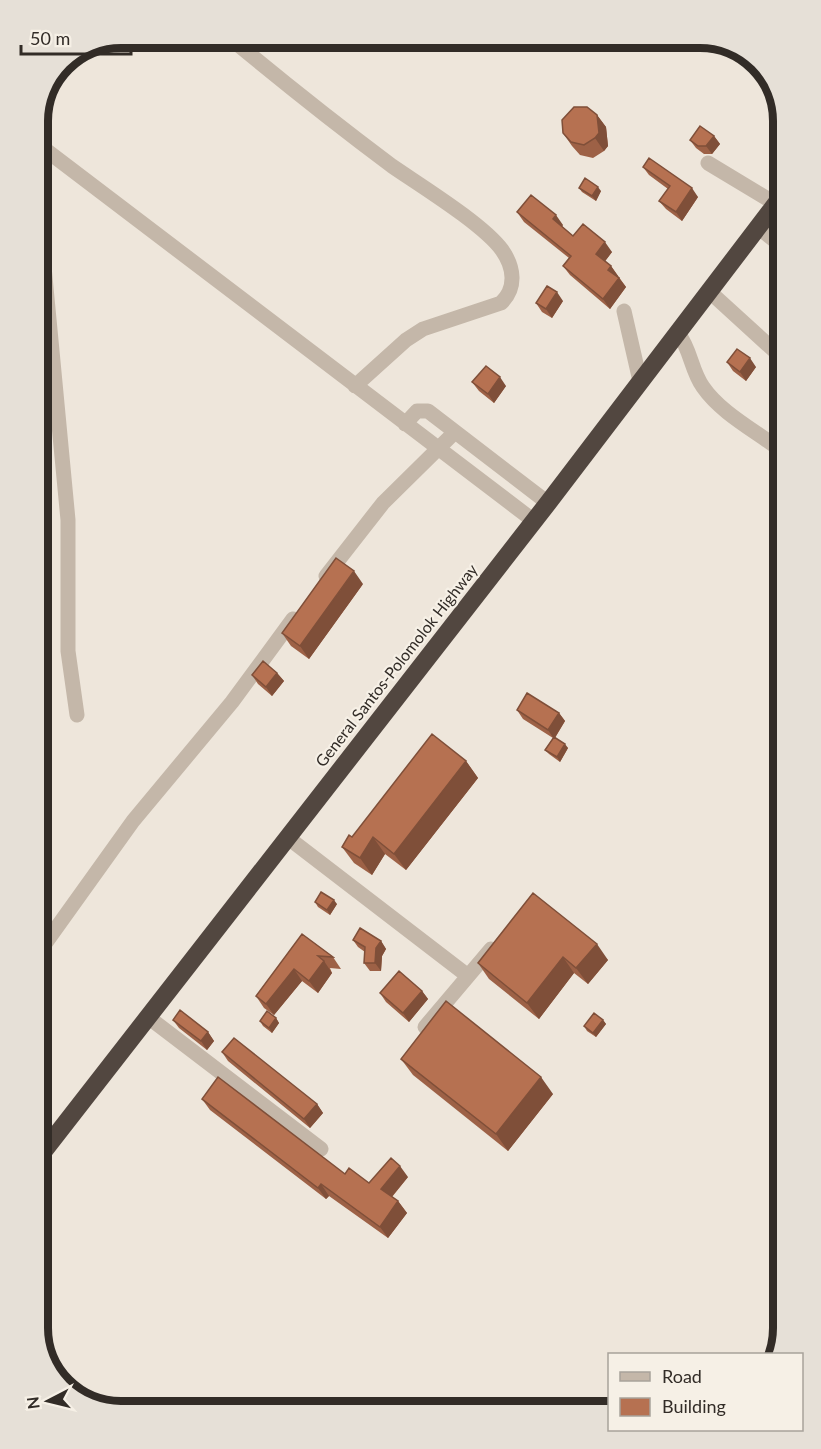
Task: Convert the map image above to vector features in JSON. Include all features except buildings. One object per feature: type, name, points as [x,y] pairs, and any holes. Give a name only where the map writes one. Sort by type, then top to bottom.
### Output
[{"type":"highway","name":"General Santos-Polomolok Highway","points":[[48,1146],[548,503],[773,208]]},
{"type":"street","points":[[242,48],[326,116],[473,224],[500,248],[507,258],[512,284],[508,296],[501,303],[423,329],[406,340],[355,386]]},
{"type":"street","points":[[48,152],[534,521]]},
{"type":"street","points":[[708,163],[773,200]]},
{"type":"street","points":[[759,228],[773,239]]},
{"type":"street","points":[[710,292],[773,349]]},
{"type":"street","points":[[48,309],[68,520],[68,651],[77,715]]},
{"type":"street","points":[[624,311],[640,381]]},
{"type":"street","points":[[678,333],[688,348],[697,376],[711,397],[773,444]]},
{"type":"street","points":[[405,424],[417,411],[424,409],[548,503]]},
{"type":"street","points":[[317,588],[383,503],[455,432]]},
{"type":"street","points":[[464,468],[478,449]]},
{"type":"street","points":[[491,489],[505,470]]},
{"type":"street","points":[[48,940],[133,821],[232,702],[300,610]]},
{"type":"street","points":[[286,837],[468,976]]},
{"type":"street","points":[[425,1027],[503,934]]},
{"type":"street","points":[[148,1017],[321,1149]]}]
